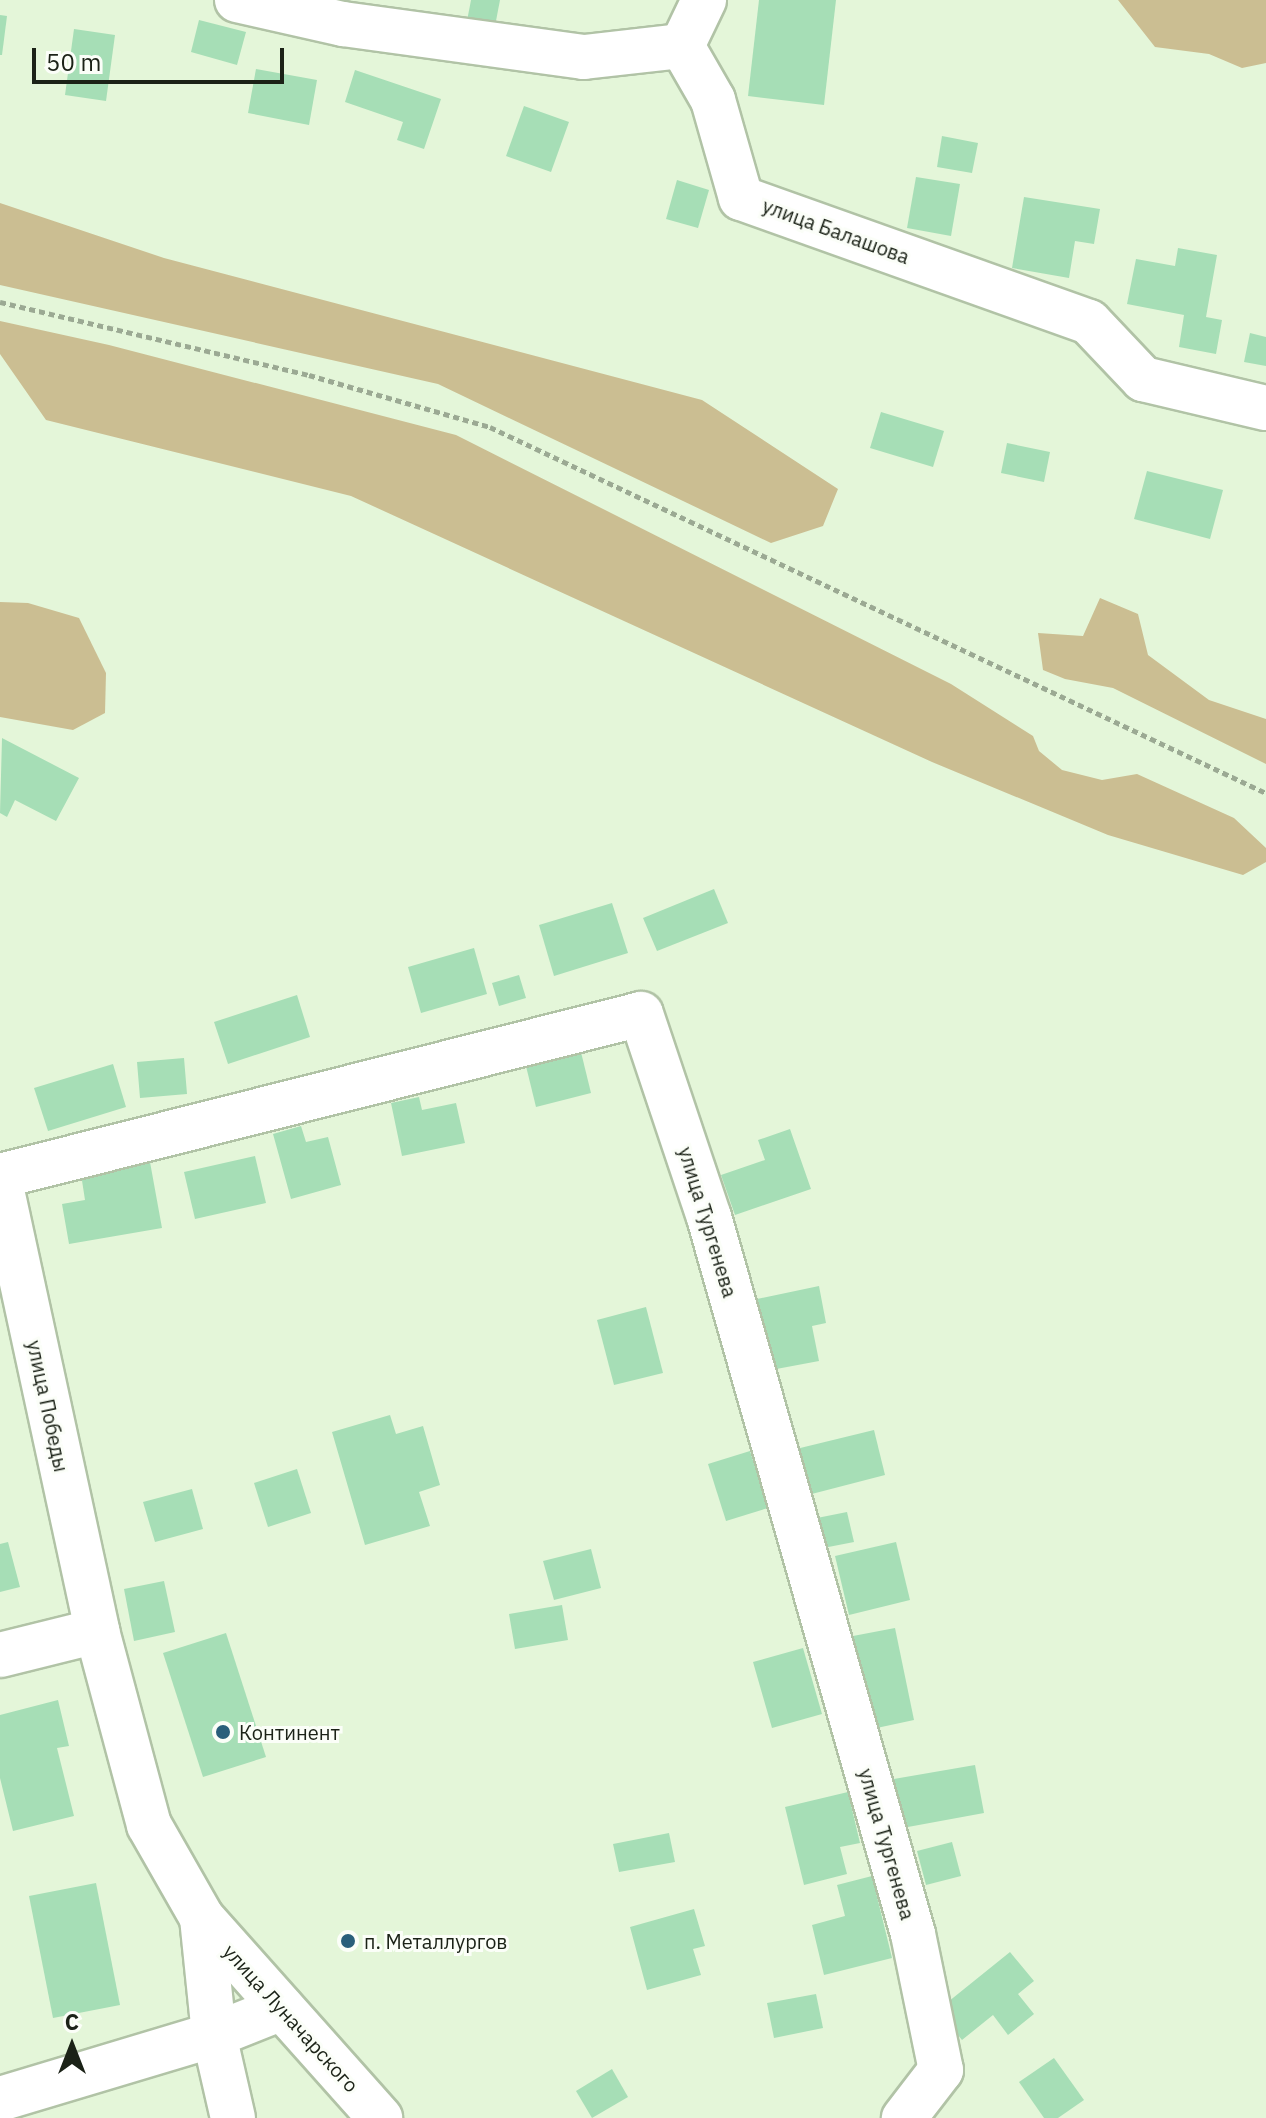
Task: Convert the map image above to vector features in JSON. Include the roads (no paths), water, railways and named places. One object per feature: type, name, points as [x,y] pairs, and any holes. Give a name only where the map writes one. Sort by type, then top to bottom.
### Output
[{"type":"street","points":[[237,0],[343,24],[584,57],[682,46],[704,0]]},
{"type":"street","name":"улица Балашова","points":[[682,46],[713,100],[741,198],[1089,322],[1143,379],[1266,408]]},
{"type":"street","name":"улица Тургенева","points":[[0,1178],[641,1014],[709,1217],[900,1888],[941,2070],[904,2118]]},
{"type":"street","name":"улица Победы","points":[[0,1178],[97,1631],[149,1825],[202,1918],[214,2035],[233,2118]]},
{"type":"street","points":[[0,1655],[97,1631]]},
{"type":"street","name":"улица Луначарского","points":[[202,1918],[380,2118]]},
{"type":"street","points":[[0,2099],[214,2035],[282,2008]]},
{"type":"place","name":"Континент","points":[[223,1732]]},
{"type":"place","name":"п. Металлургов","points":[[348,1941]]}]
